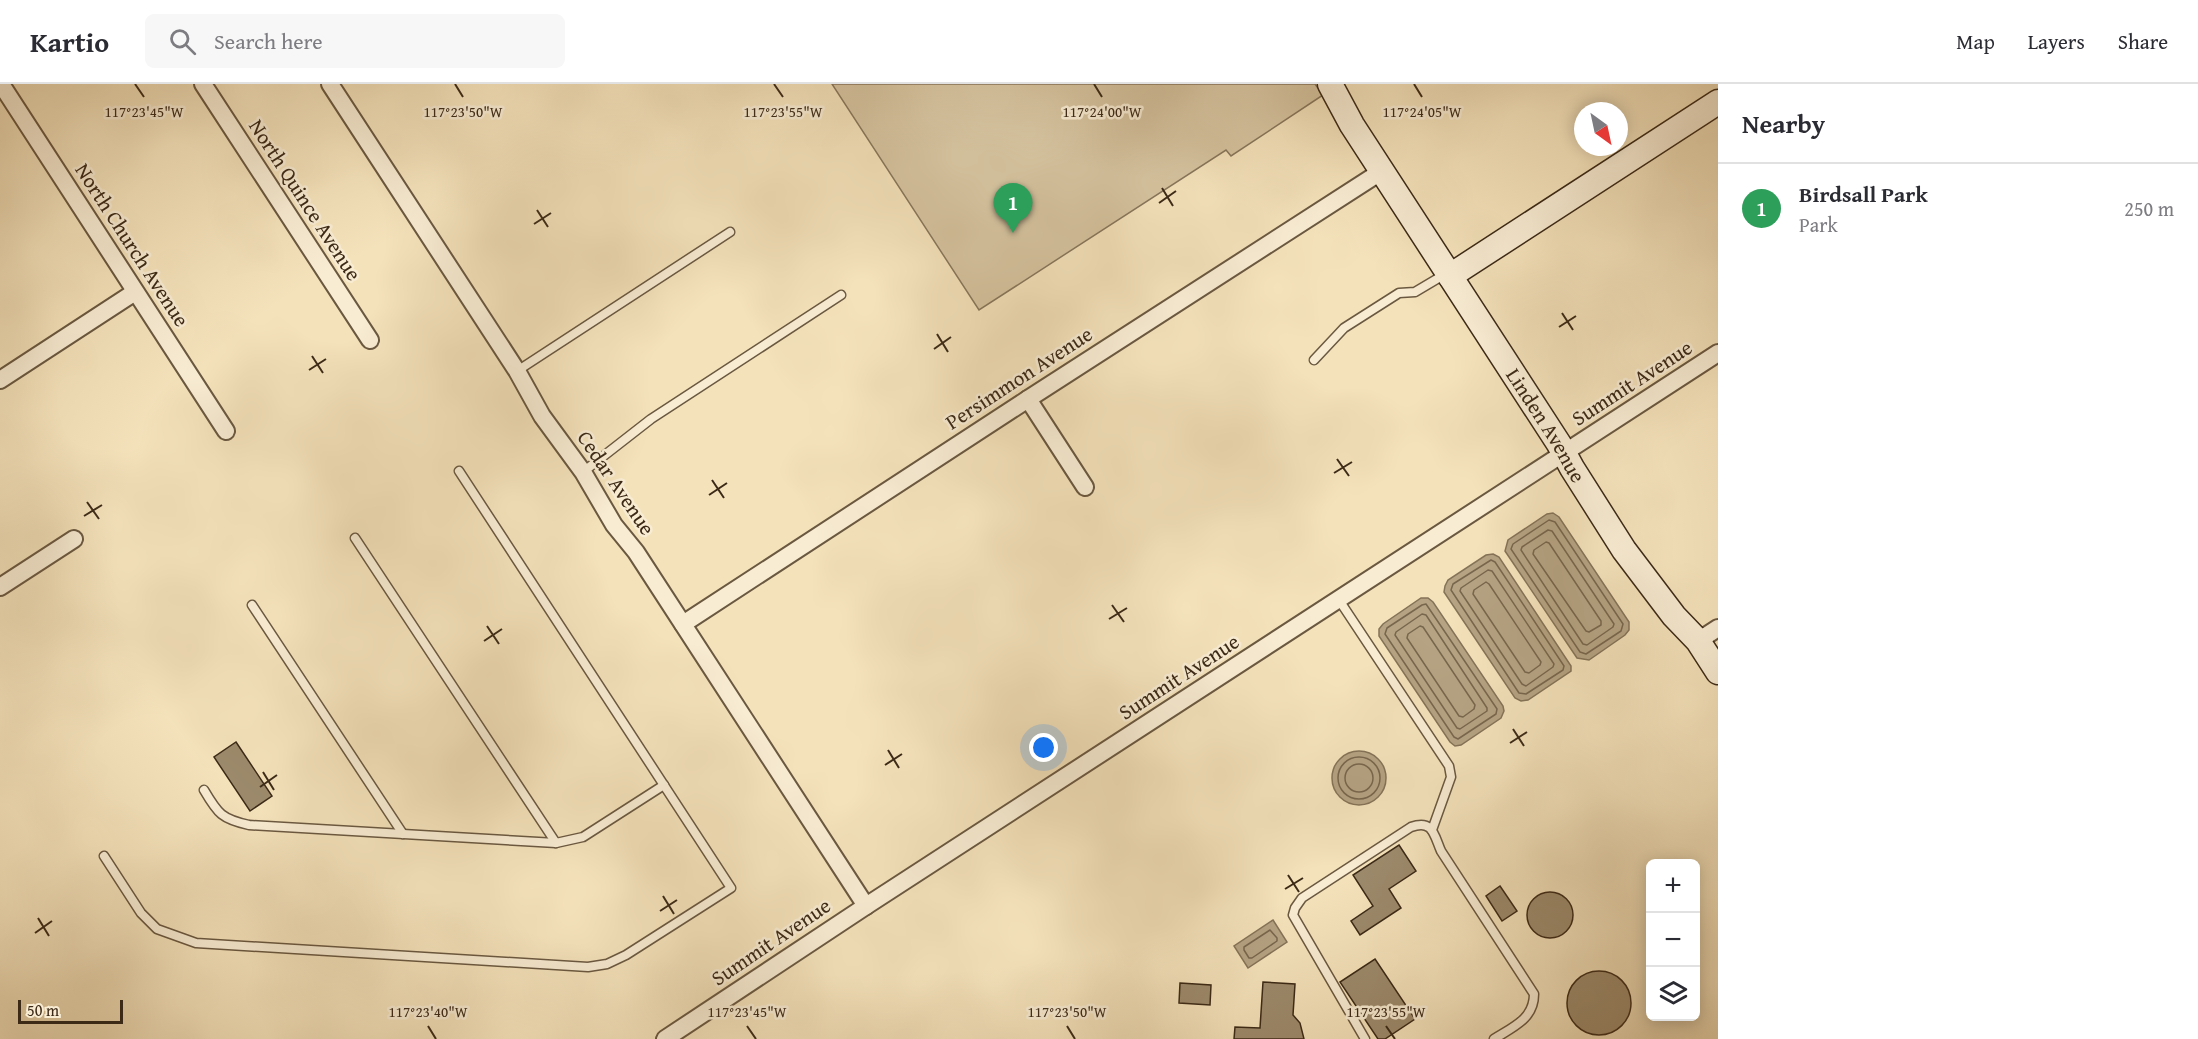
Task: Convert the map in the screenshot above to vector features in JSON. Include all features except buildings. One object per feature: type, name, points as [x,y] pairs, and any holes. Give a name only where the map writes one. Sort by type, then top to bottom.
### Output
[{"type":"street","name":"North Church Avenue","points":[[1,84],[226,430]]},
{"type":"street","name":"North Quince Avenue","points":[[203,84],[370,340]]},
{"type":"street","name":"Cedar Avenue","points":[[330,84],[518,371],[542,416],[583,472],[614,525],[636,552],[866,906]]},
{"type":"street","name":"Linden Avenue","points":[[1330,84],[1352,125],[1624,550],[1674,616],[1698,641],[1718,672]]},
{"type":"street","points":[[1448,274],[1718,102]]},
{"type":"street","name":"Persimmon Avenue","points":[[683,624],[1382,171]]},
{"type":"street","points":[[0,380],[135,292]]},
{"type":"street","name":"Summit Avenue","points":[[665,1039],[1718,353]]},
{"type":"street","points":[[1028,399],[1085,487]]},
{"type":"street","points":[[0,587],[74,539]]},
{"type":"street","points":[[1698,641],[1718,628]]},
{"type":"lane","points":[[518,371],[730,232]]},
{"type":"lane","points":[[1314,360],[1344,328],[1399,293],[1415,292],[1448,274]]},
{"type":"lane","points":[[583,472],[651,419],[841,295]]},
{"type":"lane","points":[[104,856],[141,913],[157,929],[196,943],[588,967],[607,964],[626,955],[731,888],[459,471]]},
{"type":"lane","points":[[355,538],[556,843]]},
{"type":"lane","points":[[1339,600],[1449,766],[1451,777],[1432,830]]},
{"type":"lane","points":[[252,604],[404,834]]},
{"type":"lane","points":[[204,790],[216,812],[228,820],[239,823],[556,843],[583,837],[664,785]]},
{"type":"lane","points":[[1365,1039],[1293,915],[1302,898],[1419,824],[1427,825],[1432,830],[1441,851],[1534,994],[1534,1004],[1529,1015],[1494,1039]]},
{"type":"shaded area","points":[[832,84],[1315,84],[1323,95],[1231,156],[1226,150],[979,310]]},
{"type":"water","points":[[1553,513],[1559,517],[1629,622],[1629,630],[1625,635],[1589,660],[1577,658],[1505,551],[1508,540],[1547,514]]},
{"type":"water","points":[[1493,554],[1499,557],[1571,666],[1571,671],[1528,700],[1521,701],[1515,698],[1444,592],[1448,580],[1486,555]]},
{"type":"water","points":[[1421,598],[1428,598],[1433,602],[1503,706],[1504,711],[1501,718],[1461,745],[1455,746],[1450,742],[1379,636],[1379,629],[1383,624]]},
{"type":"water","points":[[1354,751],[1364,751],[1374,755],[1382,763],[1386,778],[1382,793],[1374,801],[1364,805],[1354,805],[1344,801],[1336,793],[1332,783],[1332,773],[1336,763],[1344,755]]},
{"type":"water","points":[[1273,920],[1287,942],[1248,968],[1234,946]]},
{"type":"place","name":"Birdsall Park","points":[[1013,233]]}]
